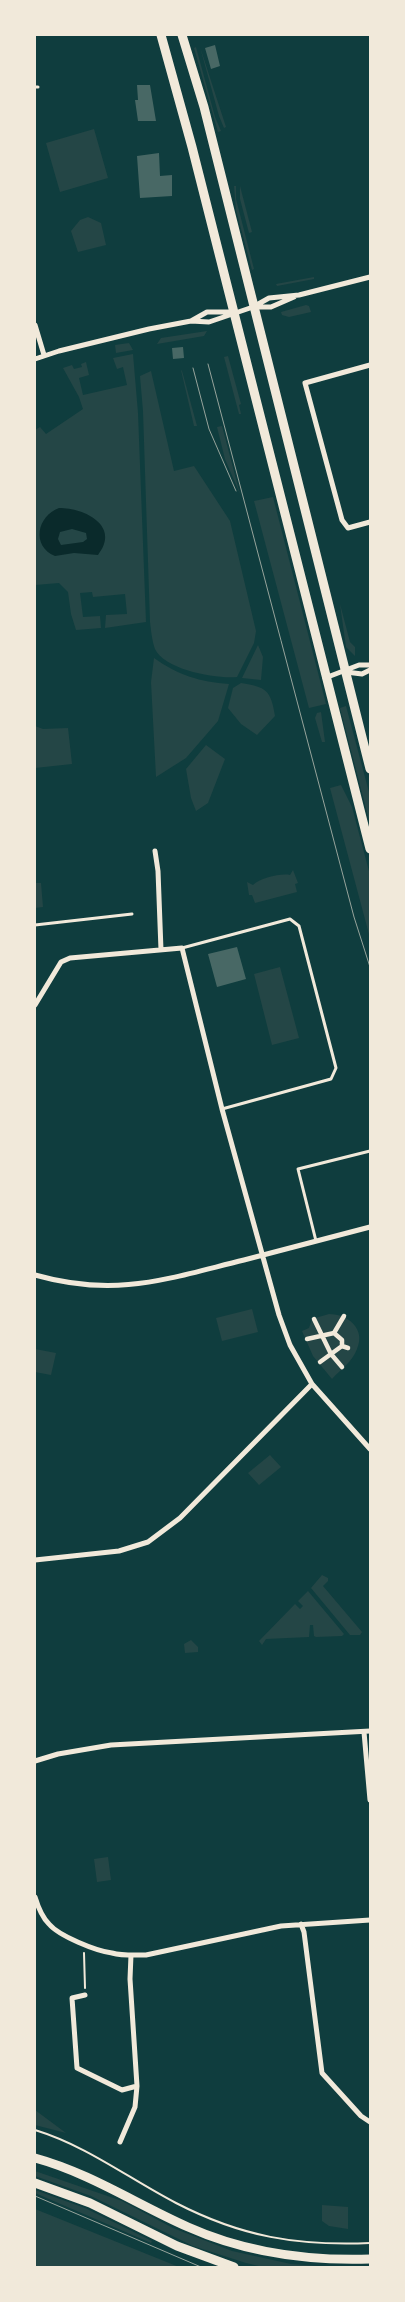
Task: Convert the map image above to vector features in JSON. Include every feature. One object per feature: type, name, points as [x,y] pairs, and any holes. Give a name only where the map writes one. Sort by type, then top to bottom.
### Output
[{"type":"main road","points":[[161,35],[173,71],[325,678],[370,849]]},
{"type":"main road","points":[[182,35],[204,107],[370,769]]},
{"type":"main road","points":[[35,2158],[66,2168],[106,2185],[187,2227],[250,2249],[296,2258],[340,2260],[370,2258]]},
{"type":"main road","points":[[35,2183],[82,2200],[177,2246],[234,2267]]},
{"type":"street","points":[[253,307],[271,307],[300,295],[370,277]]},
{"type":"street","points":[[35,359],[44,355],[148,329],[191,321],[209,322],[253,307],[269,298],[300,295]]},
{"type":"street","points":[[191,321],[207,312],[234,312]]},
{"type":"street","points":[[35,325],[44,355]]},
{"type":"street","points":[[370,365],[305,383],[342,520],[348,528],[370,522]]},
{"type":"street","points":[[325,678],[345,672],[359,665],[370,665]]},
{"type":"street","points":[[345,672],[362,674],[370,670]]},
{"type":"street","points":[[155,851],[158,871],[161,950]]},
{"type":"street","points":[[35,1005],[61,962],[70,958],[182,948],[222,1109],[264,1255],[279,1315],[290,1345],[312,1384],[370,1449]]},
{"type":"street","points":[[35,1275],[63,1283],[105,1287],[146,1284],[370,1227]]},
{"type":"street","points":[[307,1339],[334,1332],[344,1316]]},
{"type":"street","points":[[314,1319],[320,1335],[331,1354],[342,1367]]},
{"type":"street","points":[[320,1362],[345,1347],[342,1340],[334,1332]]},
{"type":"street","points":[[35,1560],[119,1551],[148,1542],[180,1518],[312,1384]]},
{"type":"street","points":[[35,1761],[58,1754],[111,1745],[370,1731]]},
{"type":"street","points":[[364,1732],[370,1800]]},
{"type":"street","points":[[35,1897],[41,1913],[49,1925],[62,1934],[109,1953],[131,1955],[146,1955],[255,1931],[301,1924],[370,1920]]},
{"type":"street","points":[[301,1924],[304,1932],[322,2073],[361,2116],[370,2122]]},
{"type":"street","points":[[120,2142],[135,2107],[137,2086],[130,1979],[131,1955]]},
{"type":"street","points":[[85,1996],[72,1998],[77,2068],[122,2090],[137,2086]]},
{"type":"lane","points":[[35,925],[132,914]]},
{"type":"lane","points":[[182,948],[290,919],[299,926],[336,1068],[332,1079],[222,1109]]},
{"type":"lane","points":[[316,1241],[298,1169],[370,1151]]},
{"type":"path","points":[[84,1943],[85,1996]]},
{"type":"path","points":[[35,2130],[81,2147],[174,2202],[243,2231],[265,2237],[328,2244],[370,2243]]},
{"type":"shaded area","points":[[196,47],[215,117],[221,131],[218,132],[194,48]]},
{"type":"shaded area","points":[[200,47],[226,127],[224,128],[219,116]]},
{"type":"shaded area","points":[[94,129],[108,178],[60,192],[46,143]]},
{"type":"shaded area","points":[[234,186],[236,186],[236,199],[254,269],[252,270],[236,210]]},
{"type":"shaded area","points":[[240,186],[252,232],[249,233],[240,199]]},
{"type":"shaded area","points":[[88,217],[101,223],[106,245],[78,252],[71,231],[80,220]]},
{"type":"shaded area","points":[[314,277],[314,279],[277,286],[276,284]]},
{"type":"shaded area","points":[[306,305],[309,306],[311,312],[289,317],[282,315],[281,312]]},
{"type":"shaded area","points":[[207,331],[204,336],[157,344],[161,338]]},
{"type":"shaded area","points":[[129,343],[133,350],[116,353],[115,345]]},
{"type":"shaded area","points":[[133,354],[138,413],[146,622],[105,628],[106,615],[127,614],[125,594],[93,597],[92,592],[80,593],[83,617],[100,616],[101,628],[76,630],[71,614],[68,592],[59,583],[35,585],[35,430],[40,427],[46,434],[83,409],[79,397],[63,368],[72,365],[74,369],[82,367],[81,364],[86,362],[89,375],[79,378],[83,395],[127,385],[123,367],[117,369],[113,358]]},
{"type":"shaded area","points":[[228,356],[241,404],[239,405],[241,414],[239,414],[224,357]]},
{"type":"shaded area","points":[[151,371],[174,471],[194,466],[230,521],[256,631],[254,643],[237,677],[204,675],[180,668],[169,663],[154,646],[150,622],[143,411],[140,376]]},
{"type":"shaded area","points":[[182,371],[197,426],[194,426]]},
{"type":"shaded area","points":[[222,426],[240,494],[225,459],[217,427]]},
{"type":"shaded area","points":[[273,497],[326,704],[309,708],[254,501]]},
{"type":"shaded area","points":[[59,508],[79,511],[97,521],[103,527],[105,535],[104,545],[98,555],[74,553],[55,556],[47,551],[42,545],[40,531],[46,517]],"holes":[[[72,529],[86,533],[87,539],[83,542],[61,545],[58,539],[60,532]]]},
{"type":"shaded area","points":[[340,604],[350,642],[355,647],[355,656],[346,647]]},
{"type":"shaded area","points":[[258,645],[263,657],[261,680],[242,678]]},
{"type":"shaded area","points":[[154,658],[190,677],[229,684],[218,721],[186,758],[156,777],[151,682]]},
{"type":"shaded area","points":[[241,683],[262,688],[272,700],[275,716],[257,735],[241,724],[228,708],[233,688]]},
{"type":"shaded area","points":[[346,706],[370,796],[370,824],[340,708]]},
{"type":"shaded area","points":[[321,712],[325,742],[322,742],[315,718],[317,713]]},
{"type":"shaded area","points":[[35,726],[43,729],[68,728],[72,764],[35,768]]},
{"type":"shaded area","points":[[206,745],[225,759],[208,803],[196,811],[191,798],[186,769]]},
{"type":"shaded area","points":[[341,785],[352,807],[370,875],[370,938],[330,788]]},
{"type":"shaded area","points":[[293,870],[298,883],[295,884],[297,892],[255,903],[252,895],[249,895],[247,882],[253,885],[260,880],[271,877],[290,875]]},
{"type":"shaded area","points":[[35,883],[41,883],[43,907],[35,908]]},
{"type":"shaded area","points":[[280,967],[299,1038],[272,1045],[254,974]]},
{"type":"shaded area","points":[[252,1309],[258,1332],[222,1341],[216,1318]]},
{"type":"shaded area","points":[[329,1314],[349,1320],[354,1324],[359,1335],[359,1342],[355,1353],[332,1379],[313,1356],[302,1331],[309,1328],[312,1319]]},
{"type":"shaded area","points":[[35,1349],[56,1353],[51,1375],[35,1372]]},
{"type":"shaded area","points":[[270,1455],[281,1467],[259,1485],[248,1473]]},
{"type":"shaded area","points":[[322,1575],[328,1578],[328,1581],[323,1586],[362,1632],[360,1635],[350,1635],[311,1588]]},
{"type":"shaded area","points":[[308,1591],[344,1634],[342,1636],[316,1637],[314,1636],[313,1625],[310,1625],[309,1637],[266,1639],[262,1645],[259,1641],[295,1604],[300,1609],[303,1606],[298,1601]]},
{"type":"shaded area","points":[[191,1640],[198,1647],[198,1652],[185,1653],[184,1644]]},
{"type":"shaded area","points":[[108,1857],[111,1880],[97,1882],[94,1859]]},
{"type":"shaded area","points":[[35,2110],[66,2133],[35,2125]]},
{"type":"shaded area","points":[[35,2171],[122,2201],[173,2228],[232,2251],[291,2264],[332,2267],[263,2267],[193,2246],[91,2196],[35,2176]]},
{"type":"shaded area","points":[[35,2190],[85,2208],[152,2241],[151,2243],[35,2193]]},
{"type":"shaded area","points":[[322,2205],[348,2207],[348,2229],[329,2226],[322,2221]]},
{"type":"shaded area","points":[[35,2209],[179,2267],[35,2267]]},
{"type":"building","points":[[215,45],[220,66],[211,69],[205,48]]},
{"type":"building","points":[[137,85],[150,85],[156,121],[138,121],[135,100],[138,100]]},
{"type":"building","points":[[159,153],[160,176],[172,175],[172,196],[140,198],[137,156]]},
{"type":"building","points":[[183,347],[184,358],[173,359],[172,348]]},
{"type":"building","points":[[237,947],[246,979],[217,987],[208,954]]},
{"type":"tram line","points":[[208,364],[354,917],[370,967]]},
{"type":"tram line","points":[[193,368],[209,429],[236,491]]},
{"type":"tram line","points":[[35,2196],[201,2267]]}]
